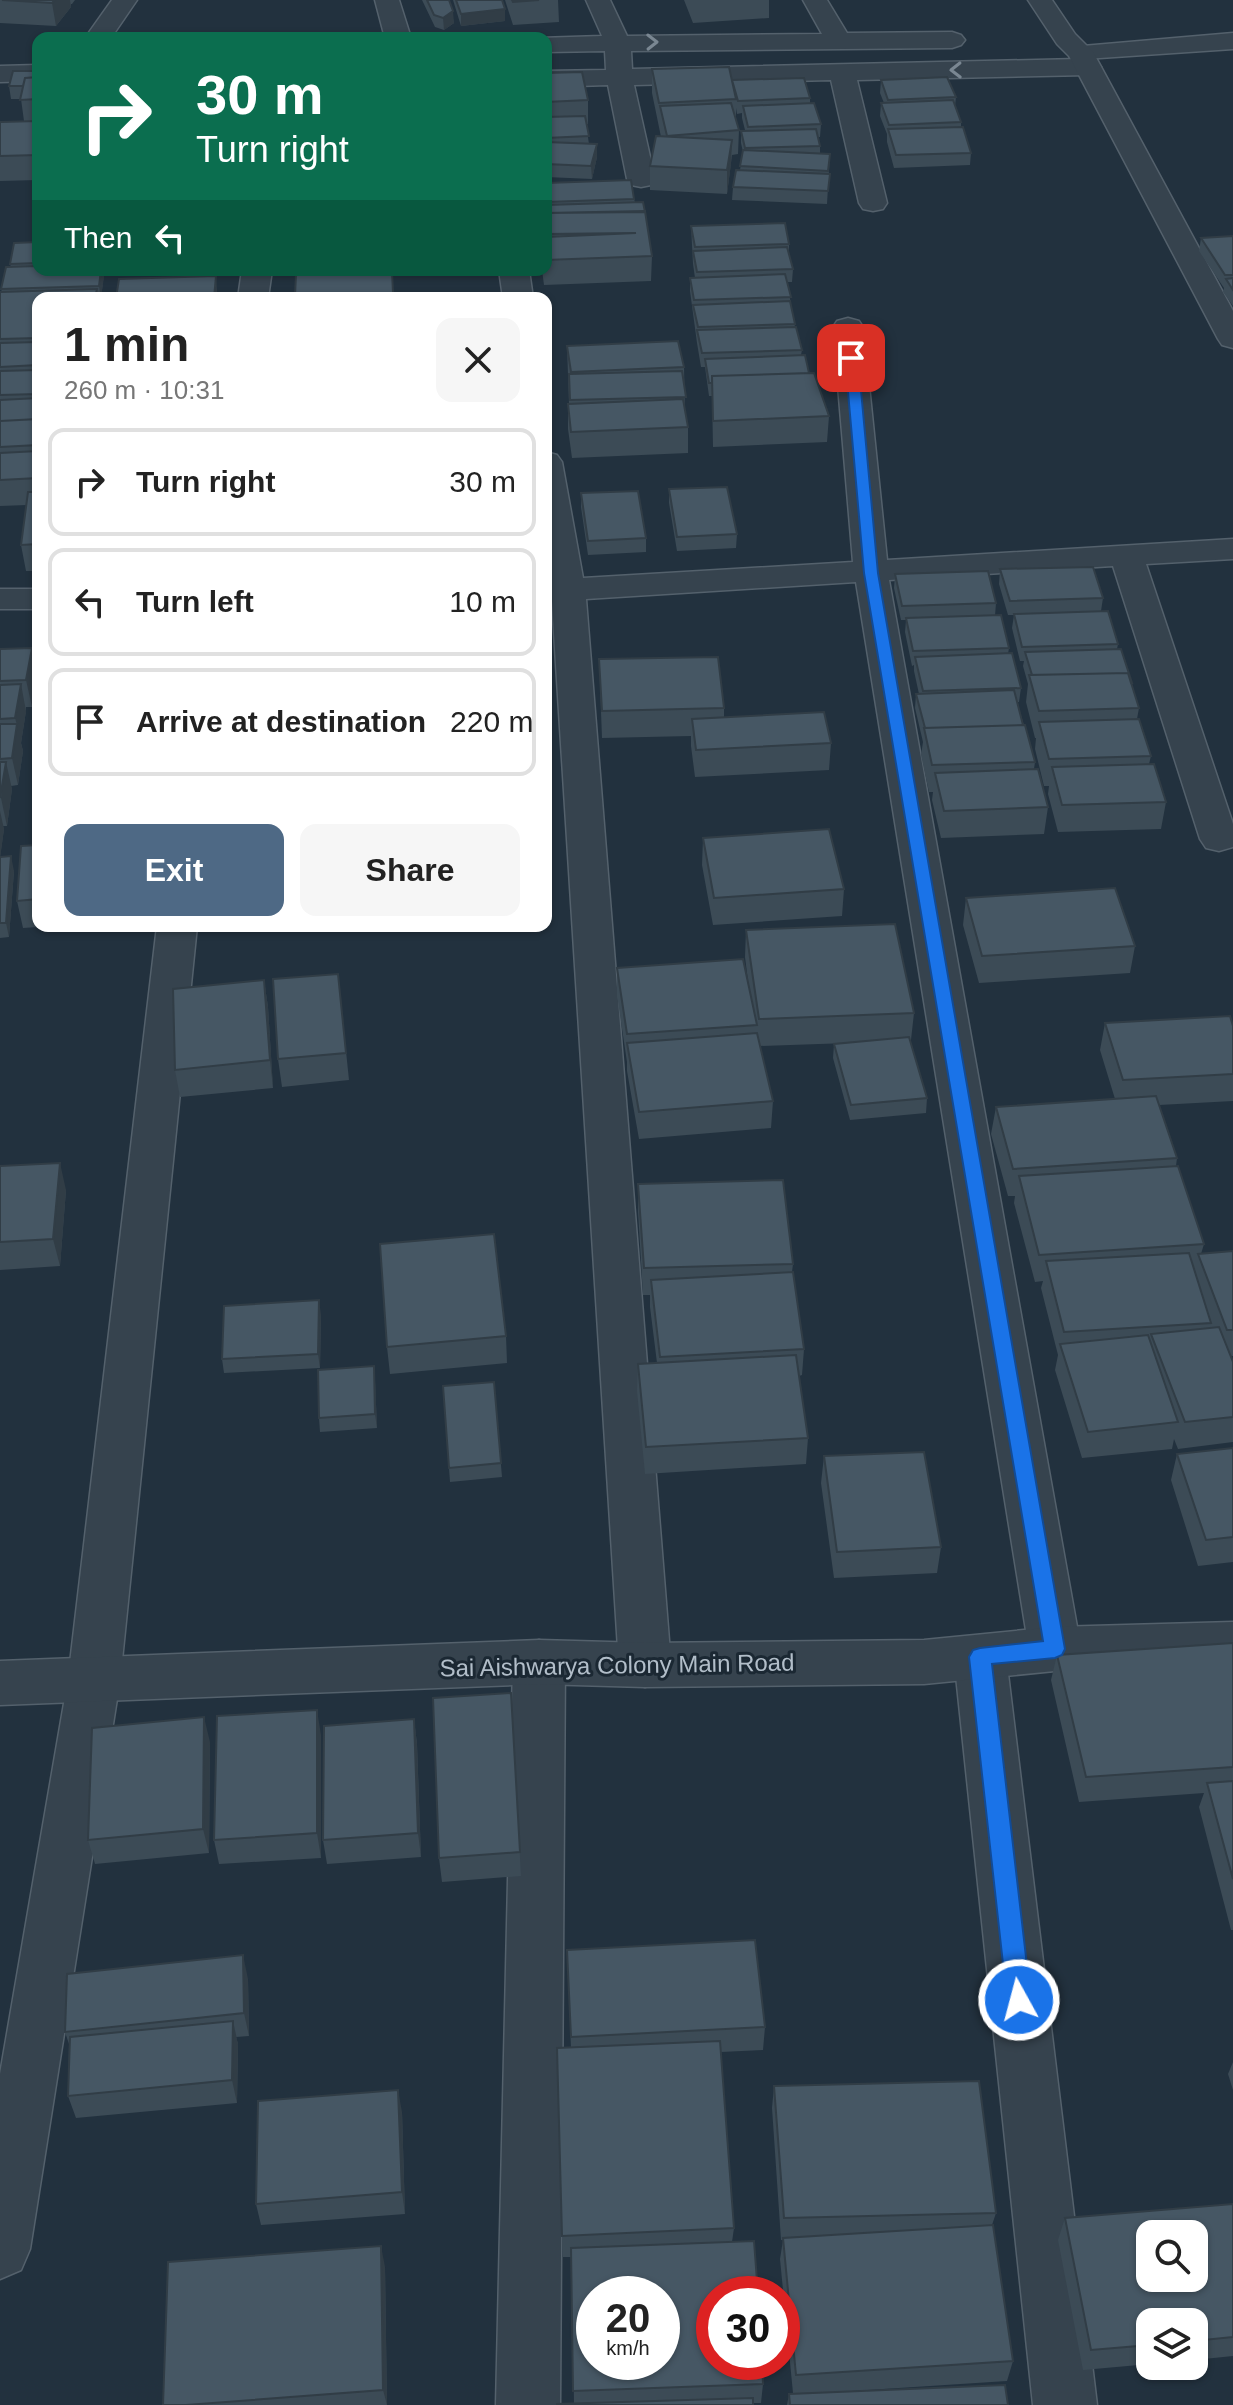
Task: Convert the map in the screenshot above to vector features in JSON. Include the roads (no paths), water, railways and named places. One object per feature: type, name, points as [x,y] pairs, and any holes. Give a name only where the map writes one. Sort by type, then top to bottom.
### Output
[{"type":"street","points":[[102,32],[125,0]]},
{"type":"street","points":[[387,0],[396,32]]},
{"type":"street","points":[[598,0],[617,42],[620,78],[641,179]]},
{"type":"street","points":[[815,0],[838,40]]},
{"type":"street","points":[[1040,0],[1233,339]]},
{"type":"street","points":[[552,44],[980,40],[1004,69]]},
{"type":"street","points":[[552,79],[1004,69],[1069,49],[1233,41]]},
{"type":"street","points":[[842,72],[873,203]]},
{"type":"street","points":[[0,74],[32,73]]},
{"type":"street","points":[[848,327],[871,573],[1055,1649]]},
{"type":"street","points":[[552,532],[645,1665]]},
{"type":"street","points":[[557,591],[1233,549]]},
{"type":"street","points":[[1126,556],[1219,839]]},
{"type":"street","points":[[0,599],[32,599]]},
{"type":"street","points":[[0,2249],[94,1680],[176,932]]},
{"type":"street","name":"Sai Aishwarya Colony Main Road","points":[[0,1683],[539,1662],[645,1665],[924,1662],[1055,1649],[1233,1644]]},
{"type":"street","points":[[980,1657],[1065,2405]]},
{"type":"street","points":[[528,2405],[539,1662]]}]
